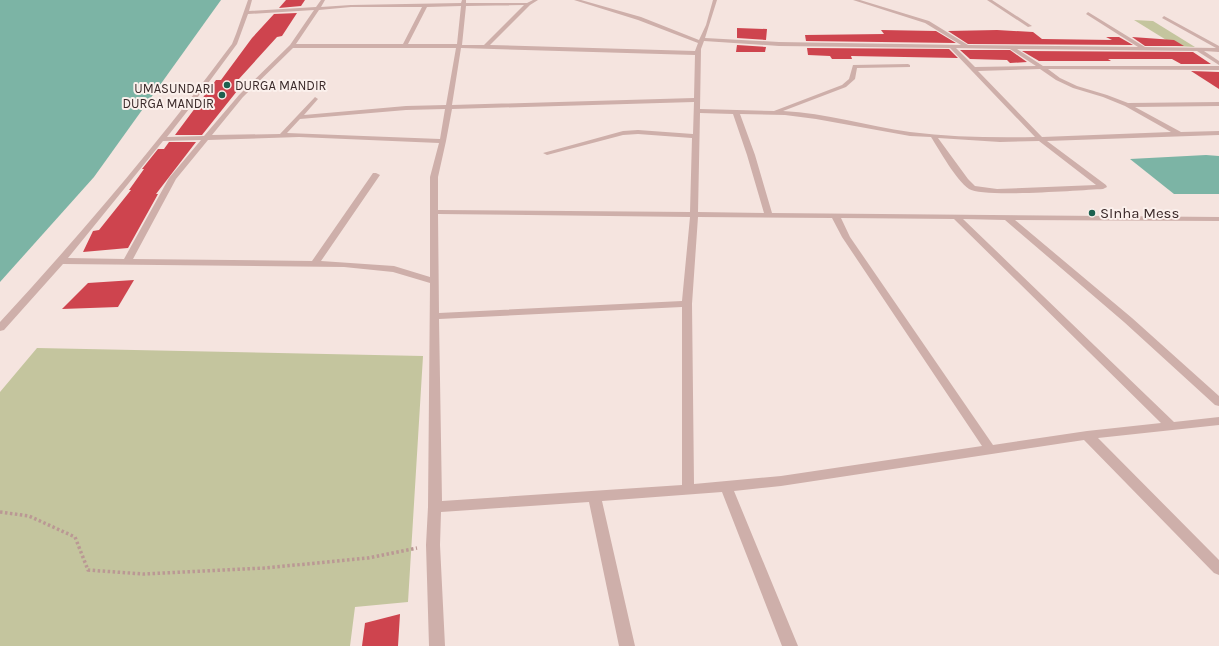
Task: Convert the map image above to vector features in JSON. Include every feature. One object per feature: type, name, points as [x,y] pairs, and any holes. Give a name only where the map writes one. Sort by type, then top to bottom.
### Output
[{"type":"street","points":[[0,328],[61,261],[187,108],[228,53],[239,34],[250,0]]},
{"type":"street","points":[[127,261],[173,178],[205,137],[241,96],[292,46],[323,0]]},
{"type":"street","points":[[334,6],[350,0]]},
{"type":"street","points":[[486,46],[528,4],[536,0]]},
{"type":"street","points":[[576,0],[618,11],[702,41],[779,44],[966,46],[1011,48],[1219,49]]},
{"type":"street","points":[[688,490],[687,304],[694,216],[698,53],[715,0]]},
{"type":"street","points":[[855,0],[927,22],[966,46]]},
{"type":"street","points":[[988,0],[1030,26]]},
{"type":"street","points":[[246,12],[334,6],[464,3],[528,4]]},
{"type":"street","points":[[437,646],[433,545],[435,507],[434,177],[443,141],[459,46],[464,3]]},
{"type":"street","points":[[405,45],[425,5]]},
{"type":"street","points":[[1088,13],[1143,48]]},
{"type":"street","points":[[1164,17],[1219,49]]},
{"type":"street","points":[[292,46],[486,46],[698,53]]},
{"type":"street","points":[[934,137],[965,181],[973,188],[997,191],[1103,186],[1041,139],[951,46]]},
{"type":"street","points":[[1011,48],[1070,85],[1127,105],[1180,135]]},
{"type":"street","points":[[1198,49],[1219,63]]},
{"type":"street","points":[[772,113],[844,86],[851,82],[854,78],[855,66],[908,66]]},
{"type":"street","points":[[974,69],[1219,68]]},
{"type":"street","points":[[282,135],[315,99]]},
{"type":"street","points":[[298,117],[385,109],[448,106],[697,100]]},
{"type":"street","points":[[1127,105],[1219,104]]},
{"type":"street","points":[[696,111],[772,113],[816,117],[910,134],[934,137],[1000,140],[1219,134]]},
{"type":"street","points":[[736,112],[751,155],[768,216]]},
{"type":"street","points":[[547,153],[623,133],[638,132],[696,136]]},
{"type":"street","points":[[161,139],[282,135],[443,141]]},
{"type":"street","points":[[314,263],[376,175]]},
{"type":"street","points":[[433,212],[694,216],[1219,219]]},
{"type":"street","points":[[836,217],[846,237],[990,449]]},
{"type":"street","points":[[957,218],[1171,426]]},
{"type":"street","points":[[1008,218],[1128,320],[1219,402]]},
{"type":"street","points":[[61,261],[259,262],[372,266],[394,269],[434,281]]},
{"type":"street","points":[[434,316],[687,304]]},
{"type":"street","points":[[435,507],[688,490],[781,481],[1087,435],[1219,421]]},
{"type":"street","points":[[1087,435],[1219,569]]},
{"type":"street","points":[[726,486],[790,646]]},
{"type":"street","points":[[594,496],[627,646]]},
{"type":"path","points":[[0,512],[29,516],[75,537],[88,570],[143,574],[265,568],[368,558],[433,545]]},
{"type":"green space","points":[[1134,20],[1153,21],[1195,47],[1176,46]]},
{"type":"green space","points":[[37,348],[423,356],[408,602],[355,607],[350,646],[0,646],[0,392]]},
{"type":"water","points":[[0,0],[221,0],[94,177],[0,282]]},
{"type":"water","points":[[1206,155],[1219,156],[1219,194],[1174,194],[1130,159]]},
{"type":"building","points":[[286,0],[305,0],[301,6],[279,8]]},
{"type":"building","points":[[297,13],[282,36],[277,37],[238,80],[245,81],[202,135],[175,135],[216,80],[221,80],[252,38],[274,14]]},
{"type":"building","points":[[737,28],[767,29],[766,40],[737,38]]},
{"type":"building","points":[[881,30],[936,31],[956,43],[806,41],[805,35],[884,34]]},
{"type":"building","points":[[997,30],[1033,32],[1042,39],[1112,40],[1106,37],[1119,37],[1133,45],[968,44],[948,31]]},
{"type":"building","points":[[1132,37],[1174,40],[1184,46],[1145,46]]},
{"type":"building","points":[[737,45],[766,47],[765,52],[736,52]]},
{"type":"building","points":[[807,48],[949,49],[958,58],[851,56],[852,59],[832,59],[830,56],[808,55]]},
{"type":"building","points":[[960,50],[1010,50],[1027,62],[1010,63],[1007,60],[970,59]]},
{"type":"building","points":[[1022,51],[1193,52],[1211,64],[1181,64],[1172,59],[1039,61]]},
{"type":"building","points":[[1191,71],[1219,72],[1219,89]]},
{"type":"building","points":[[169,142],[196,142],[156,194],[158,194],[128,248],[83,252],[93,231],[99,230],[131,190],[129,190],[144,169],[142,169],[158,149],[164,149]]},
{"type":"building","points":[[134,280],[118,307],[62,309],[88,283]]},
{"type":"building","points":[[400,614],[398,646],[362,646],[365,623]]},
{"type":"place","name":"DURGA MANDIR","points":[[227,85]]},
{"type":"place","name":"UMASUNDARI DURGA MANDIR","points":[[222,95]]},
{"type":"place","name":"SInha Mess","points":[[1092,213]]}]
